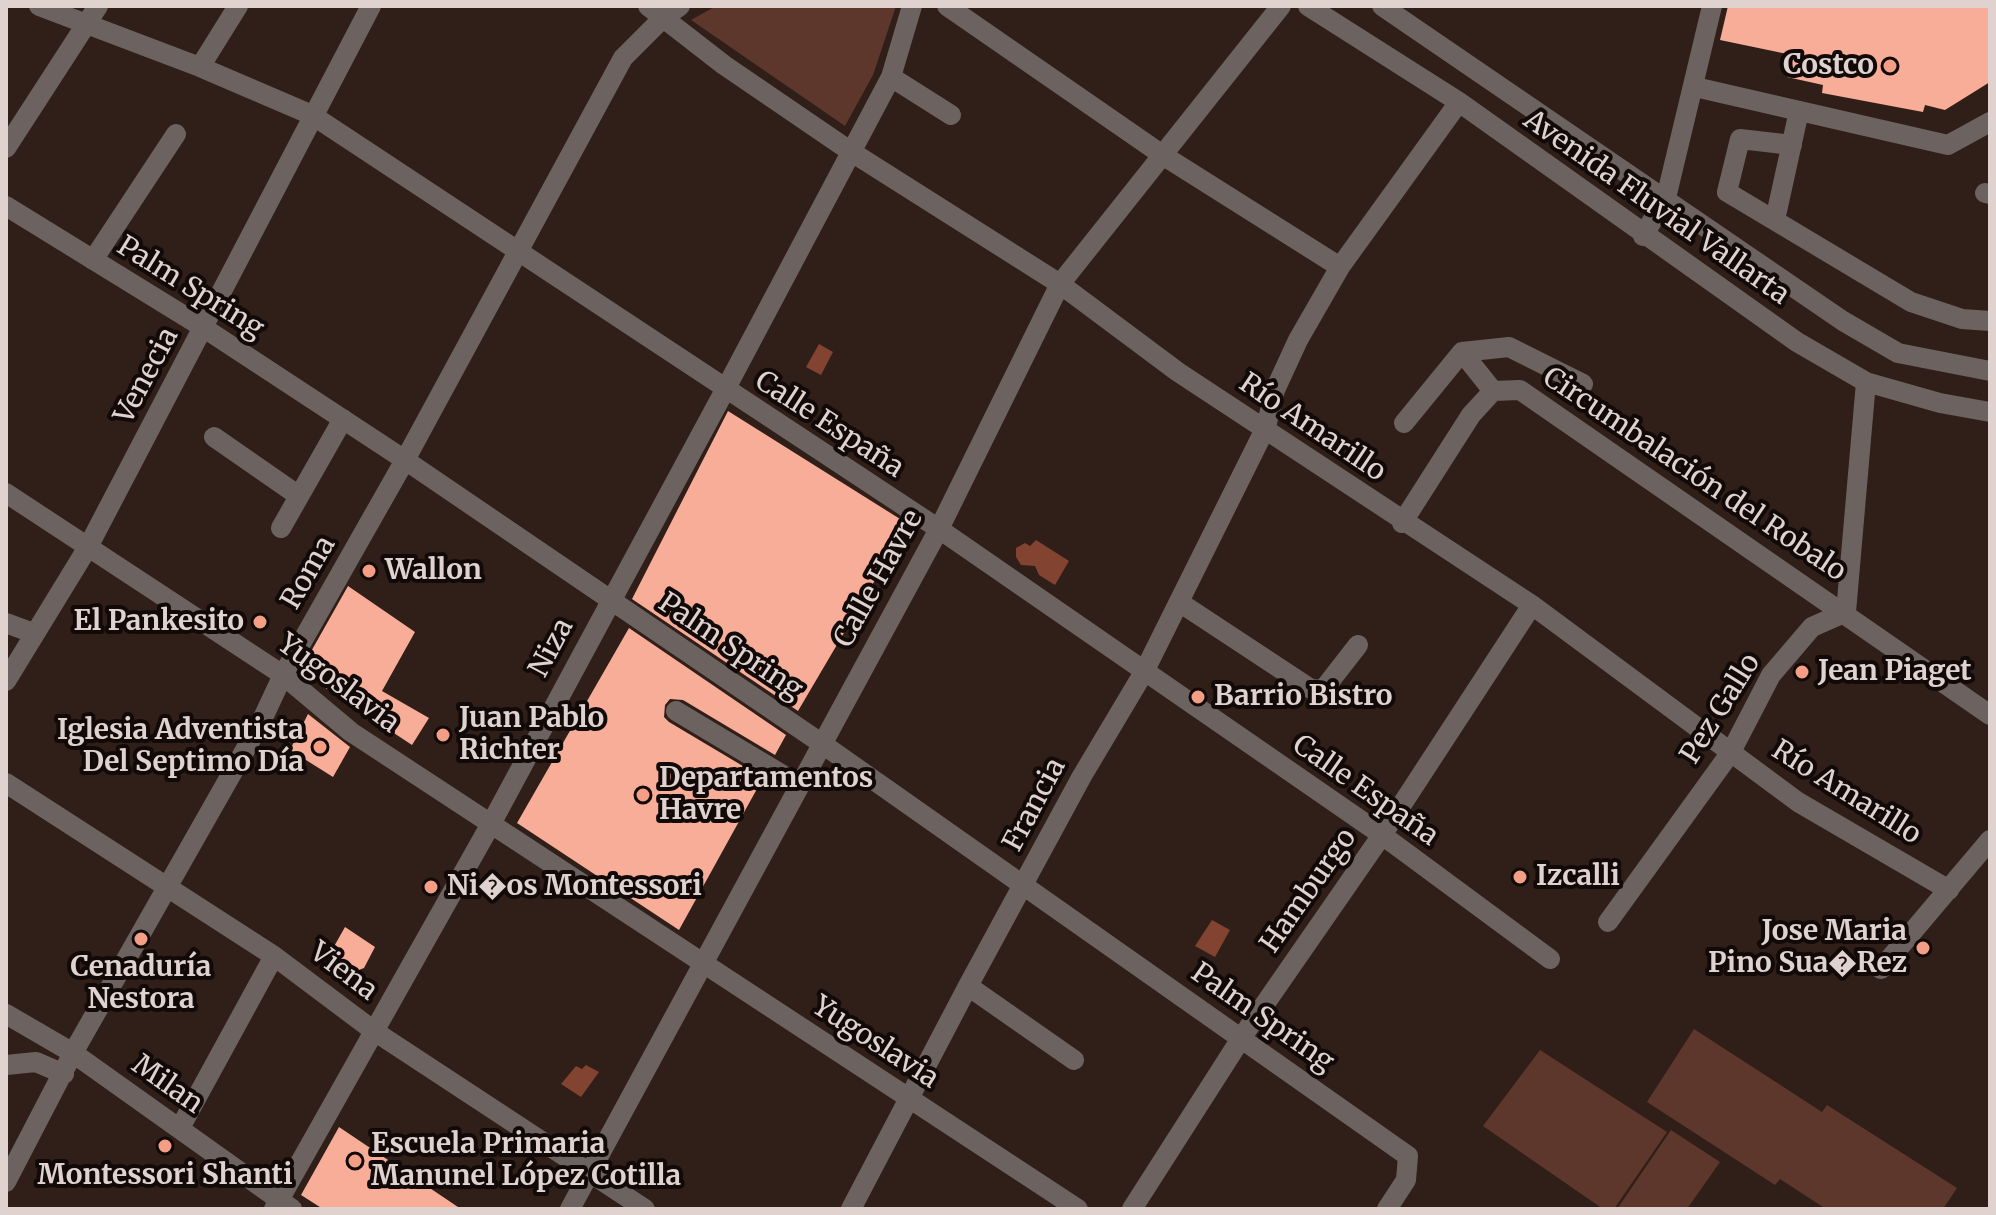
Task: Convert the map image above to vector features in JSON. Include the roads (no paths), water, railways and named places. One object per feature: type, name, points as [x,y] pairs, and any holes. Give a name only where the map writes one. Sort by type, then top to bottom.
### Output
[{"type":"street","name":"Calle España","points":[[39,6],[93,14],[200,67],[312,115],[939,529],[1382,835],[1550,959]]},
{"type":"street","points":[[200,67],[238,6]]},
{"type":"street","name":"Venecia","points":[[6,681],[88,547],[371,6]]},
{"type":"street","name":"Niza","points":[[281,1206],[374,1031],[492,822],[891,77],[912,6]]},
{"type":"street","points":[[947,6],[1164,156],[1340,267]]},
{"type":"street","name":"Calle Havre","points":[[570,1209],[939,529],[1060,284],[1281,6]]},
{"type":"street","name":"Avenida Fluvial Vallarta","points":[[1308,6],[1459,102],[1643,236],[1797,342],[1866,382],[1940,403],[1990,412]]},
{"type":"street","name":"Avenida Fluvial Vallarta","points":[[1382,6],[1843,321],[1898,353],[1990,371]]},
{"type":"street","points":[[1643,236],[1666,198],[1712,6]]},
{"type":"street","name":"Río Amarillo","points":[[664,10],[724,65],[850,151],[1060,284],[1178,372],[1266,427],[1402,523],[1532,605],[1798,802],[1949,890]]},
{"type":"street","name":"Roma","points":[[6,1182],[73,1053],[168,889],[623,58],[664,10]]},
{"type":"street","points":[[9,137],[93,14]]},
{"type":"street","points":[[891,77],[951,115]]},
{"type":"street","points":[[1695,87],[1948,145],[1990,122]]},
{"type":"street","name":"Francia","points":[[851,1209],[907,1097],[1082,776],[1144,672],[1266,427],[1275,390],[1298,340],[1340,267],[1459,102]]},
{"type":"street","points":[[1775,220],[1799,111]]},
{"type":"street","points":[[93,260],[176,134]]},
{"type":"street","points":[[1792,145],[1740,139],[1727,192],[1911,302],[1962,319],[1990,321]]},
{"type":"street","name":"Palm Spring","points":[[6,206],[204,328],[405,460],[821,743],[1408,1156],[1406,1180],[1387,1209]]},
{"type":"street","points":[[1404,423],[1462,352],[1509,347],[1583,384]]},
{"type":"street","points":[[1402,523],[1471,415],[1493,391],[1462,352]]},
{"type":"street","points":[[1846,612],[1866,382]]},
{"type":"street","name":"Circumbalación del Robalo","points":[[1493,391],[1520,390],[1846,612],[1990,715]]},
{"type":"street","points":[[281,528],[343,419]]},
{"type":"street","points":[[214,437],[299,496]]},
{"type":"street","name":"Yugoslavia","points":[[6,493],[283,675],[351,732],[1078,1209]]},
{"type":"street","points":[[1179,602],[1311,689],[1323,690],[1358,645]]},
{"type":"street","name":"Hamburgo","points":[[1132,1209],[1242,1037],[1382,835],[1532,605]]},
{"type":"street","name":"Pez Gallo","points":[[1608,922],[1731,752],[1771,675],[1812,627],[1846,612]]},
{"type":"street","points":[[6,623],[33,633]]},
{"type":"street","points":[[676,711],[798,784]]},
{"type":"street","name":"Viena","points":[[6,783],[274,956],[374,1031],[645,1209]]},
{"type":"street","points":[[1881,969],[1989,842]]},
{"type":"street","points":[[180,1128],[274,956]]},
{"type":"street","points":[[968,986],[1074,1060]]},
{"type":"street","name":"Milan","points":[[6,1014],[73,1053],[180,1128],[281,1206]]},
{"type":"street","points":[[6,1065],[36,1062],[64,1074]]},
{"type":"place","name":"Costco","points":[[1890,66]]},
{"type":"place","name":"Wallon","points":[[369,571]]},
{"type":"place","name":"El Pankesito","points":[[260,622]]},
{"type":"place","name":"Jean Piaget","points":[[1802,672]]},
{"type":"place","name":"Barrio Bistro","points":[[1198,697]]},
{"type":"place","name":"Juan Pablo Richter","points":[[443,735]]},
{"type":"place","name":"Iglesia Adventista Del Septimo Día","points":[[320,747]]},
{"type":"place","name":"Departamentos Havre","points":[[643,795]]},
{"type":"place","name":"Izcalli","points":[[1520,877]]},
{"type":"place","name":"Ni�os Montessori","points":[[431,887]]},
{"type":"place","name":"Cenaduría Nestora","points":[[141,939]]},
{"type":"place","name":"Jose Maria Pino Sua�Rez","points":[[1923,948]]},
{"type":"place","name":"Montessori Shanti","points":[[165,1146]]},
{"type":"place","name":"Escuela Primaria Manunel López Cotilla","points":[[355,1161]]}]
